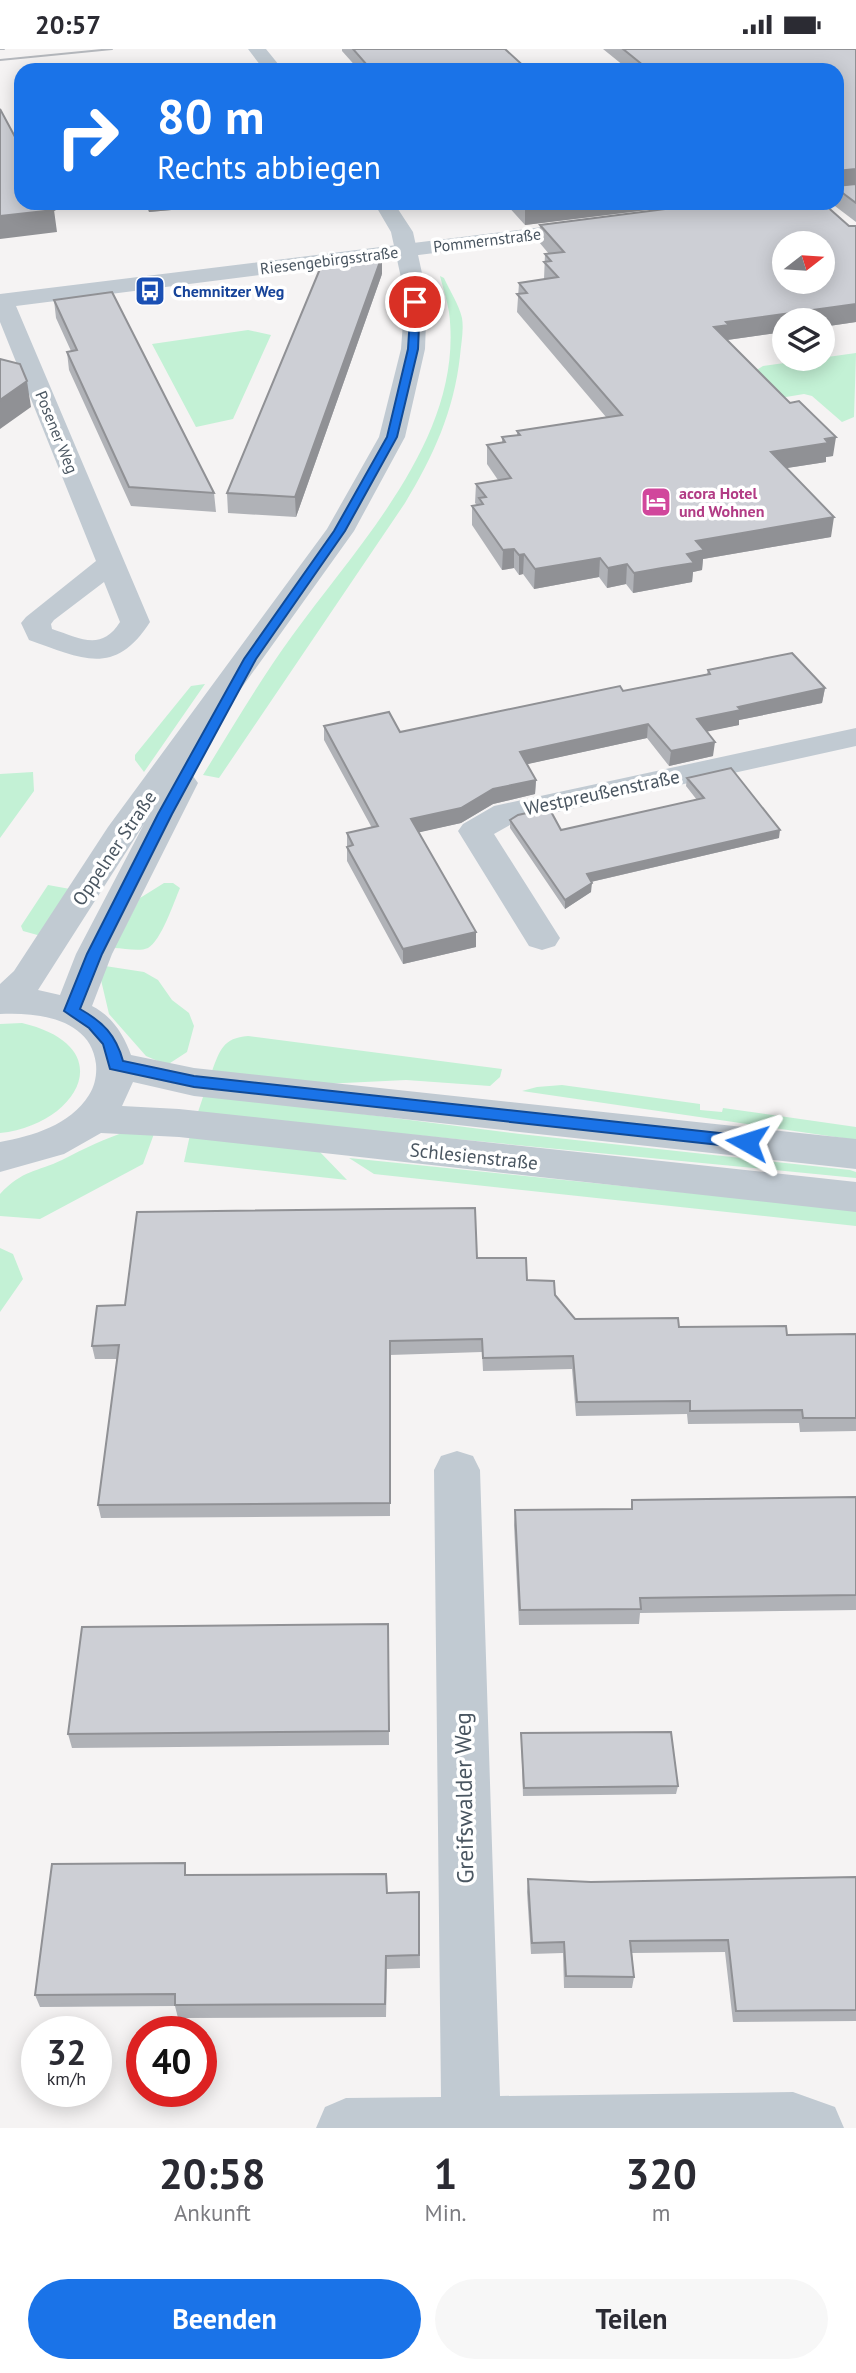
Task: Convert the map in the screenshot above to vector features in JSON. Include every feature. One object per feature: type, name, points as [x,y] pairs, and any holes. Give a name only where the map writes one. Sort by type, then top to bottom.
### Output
[{"type":"street","name":"Oppelner Straße","points":[[2,1002],[27,980],[120,834],[250,659],[340,531],[392,437],[413,349],[416,296],[407,250],[398,223],[389,210]]},
{"type":"street","name":"Pommernstraße","points":[[407,250],[611,224]]},
{"type":"street","name":"Riesengebirgsstraße","points":[[2,301],[407,250]]},
{"type":"street","name":"Posener Weg","points":[[2,301],[111,563]]},
{"type":"street","name":"Oppelner Straße","points":[[72,1011],[94,954],[165,814],[250,659]]},
{"type":"street","name":"Westpreußenstraße","points":[[542,938],[475,831],[506,813],[856,737]]},
{"type":"street","points":[[0,1157],[32,1151],[65,1138],[92,1118],[106,1101],[114,1083],[116,1065],[111,1043],[95,1024],[72,1011],[40,1002],[2,1002]]},
{"type":"street","points":[[116,1065],[194,1082],[856,1154]]},
{"type":"street","name":"Schlesienstraße","points":[[92,1118],[179,1123],[856,1197]]},
{"type":"street","name":"Greifswalder Weg","points":[[457,1470],[471,2125]]},
{"type":"street","points":[[346,2128],[793,2121],[814,2128]]},
{"type":"green space","points":[[440,276],[444,278],[459,308],[463,332],[453,396],[441,433],[425,468],[405,503],[219,778],[203,775],[280,653],[402,486],[424,444],[441,402],[450,358],[449,312]]},
{"type":"green space","points":[[248,330],[271,335],[233,419],[196,427],[152,344]]},
{"type":"green space","points":[[856,353],[854,417],[842,422],[812,396],[804,394],[744,404],[747,376],[763,366],[772,365],[772,371],[835,371],[835,356]]},
{"type":"green space","points":[[205,684],[144,772],[135,760],[135,755],[191,686]]},
{"type":"green space","points":[[33,772],[34,791],[0,838],[0,774]]},
{"type":"green space","points":[[164,883],[173,883],[180,888],[158,938],[148,948],[140,950],[114,948],[140,898]]},
{"type":"green space","points":[[48,885],[70,889],[41,936],[23,931],[21,926]]},
{"type":"green space","points":[[105,966],[144,972],[158,980],[172,1000],[189,1013],[194,1026],[187,1052],[167,1065],[146,1056],[109,1014],[101,980]]},
{"type":"green space","points":[[22,1023],[53,1034],[72,1049],[80,1066],[78,1084],[67,1101],[50,1116],[27,1127],[0,1133],[0,1024]]},
{"type":"green space","points":[[248,1036],[502,1069],[500,1077],[490,1086],[406,1080],[323,1084],[212,1071],[217,1057],[228,1042]]},
{"type":"green space","points":[[562,1085],[700,1104],[700,1110],[722,1112],[723,1108],[856,1127],[856,1140],[522,1091]]},
{"type":"green space","points":[[204,1094],[520,1134],[850,1170],[856,1172],[856,1178],[198,1112]]},
{"type":"green space","points":[[128,1131],[155,1131],[143,1164],[40,1219],[0,1216],[0,1194],[15,1180]]},
{"type":"green space","points":[[190,1135],[319,1151],[347,1180],[184,1162]]},
{"type":"green space","points":[[349,1158],[856,1210],[856,1226],[374,1174]]},
{"type":"green space","points":[[0,1248],[13,1254],[23,1279],[0,1312]]},
{"type":"building","points":[[353,49],[505,49],[520,63],[365,63]]},
{"type":"building","points":[[623,49],[856,49],[856,169],[844,170],[844,63],[640,63]]},
{"type":"building","points":[[0,109],[14,135],[14,210],[54,210],[0,216]]},
{"type":"building","points":[[856,184],[856,203],[844,194],[844,185]]},
{"type":"building","points":[[657,210],[831,210],[849,226],[856,226],[856,304],[827,308],[772,308],[772,316],[726,322],[729,325],[714,327],[790,403],[799,401],[836,437],[825,439],[828,443],[771,452],[834,517],[696,541],[704,550],[687,554],[694,563],[634,573],[627,564],[608,568],[600,558],[535,569],[524,554],[519,555],[514,549],[503,550],[472,506],[483,504],[479,498],[486,497],[476,484],[511,478],[487,445],[505,442],[502,437],[520,435],[517,431],[622,415],[517,294],[527,293],[519,283],[558,277],[544,262],[551,261],[545,254],[564,252],[540,225]]},
{"type":"building","points":[[382,256],[295,497],[227,493],[322,264]]},
{"type":"building","points":[[112,292],[214,493],[129,487],[67,352],[77,350],[54,300]]},
{"type":"building","points":[[0,359],[20,364],[27,381],[0,400]]},
{"type":"building","points":[[792,653],[825,688],[697,719],[715,742],[671,751],[648,724],[520,752],[536,780],[493,789],[461,808],[411,819],[476,932],[403,949],[347,847],[353,845],[347,833],[378,826],[324,726],[389,712],[400,732],[620,686],[623,691],[710,674],[708,670]]},
{"type":"building","points":[[731,768],[780,830],[587,874],[592,883],[565,900],[510,820],[518,815],[549,808],[561,830],[704,798],[687,778]]},
{"type":"building","points":[[475,1208],[477,1258],[526,1258],[527,1280],[554,1281],[555,1295],[575,1319],[678,1318],[679,1327],[786,1326],[787,1335],[856,1334],[856,1418],[803,1418],[802,1410],[690,1411],[690,1401],[577,1402],[573,1356],[483,1358],[482,1339],[390,1341],[390,1503],[98,1505],[119,1345],[92,1346],[97,1306],[125,1305],[137,1212]]},
{"type":"building","points":[[856,1497],[856,1595],[640,1598],[641,1609],[520,1610],[515,1510],[632,1509],[632,1500]]},
{"type":"building","points":[[388,1624],[389,1731],[68,1734],[82,1627]]},
{"type":"building","points":[[671,1732],[678,1786],[524,1788],[521,1733]]},
{"type":"building","points":[[185,1863],[185,1875],[386,1874],[387,1893],[419,1892],[419,1955],[386,1956],[385,2004],[175,2005],[175,1994],[35,1995],[52,1864]]},
{"type":"building","points":[[856,1877],[856,2010],[736,2011],[728,1940],[630,1941],[634,1977],[566,1976],[564,1942],[532,1943],[528,1879],[591,1882]]},
{"type":"tram line","points":[[0,60],[112,49]]},
{"type":"place","name":"Chemnitzer Weg","points":[[150,291]]},
{"type":"place","name":"acora Hotel und Wohnen","points":[[656,502]]},
{"type":"route","points":[[415,302],[413,349],[392,437],[340,531],[250,659],[165,814],[94,954],[72,1011],[95,1024],[111,1043],[116,1065],[194,1082],[747,1142]]}]
